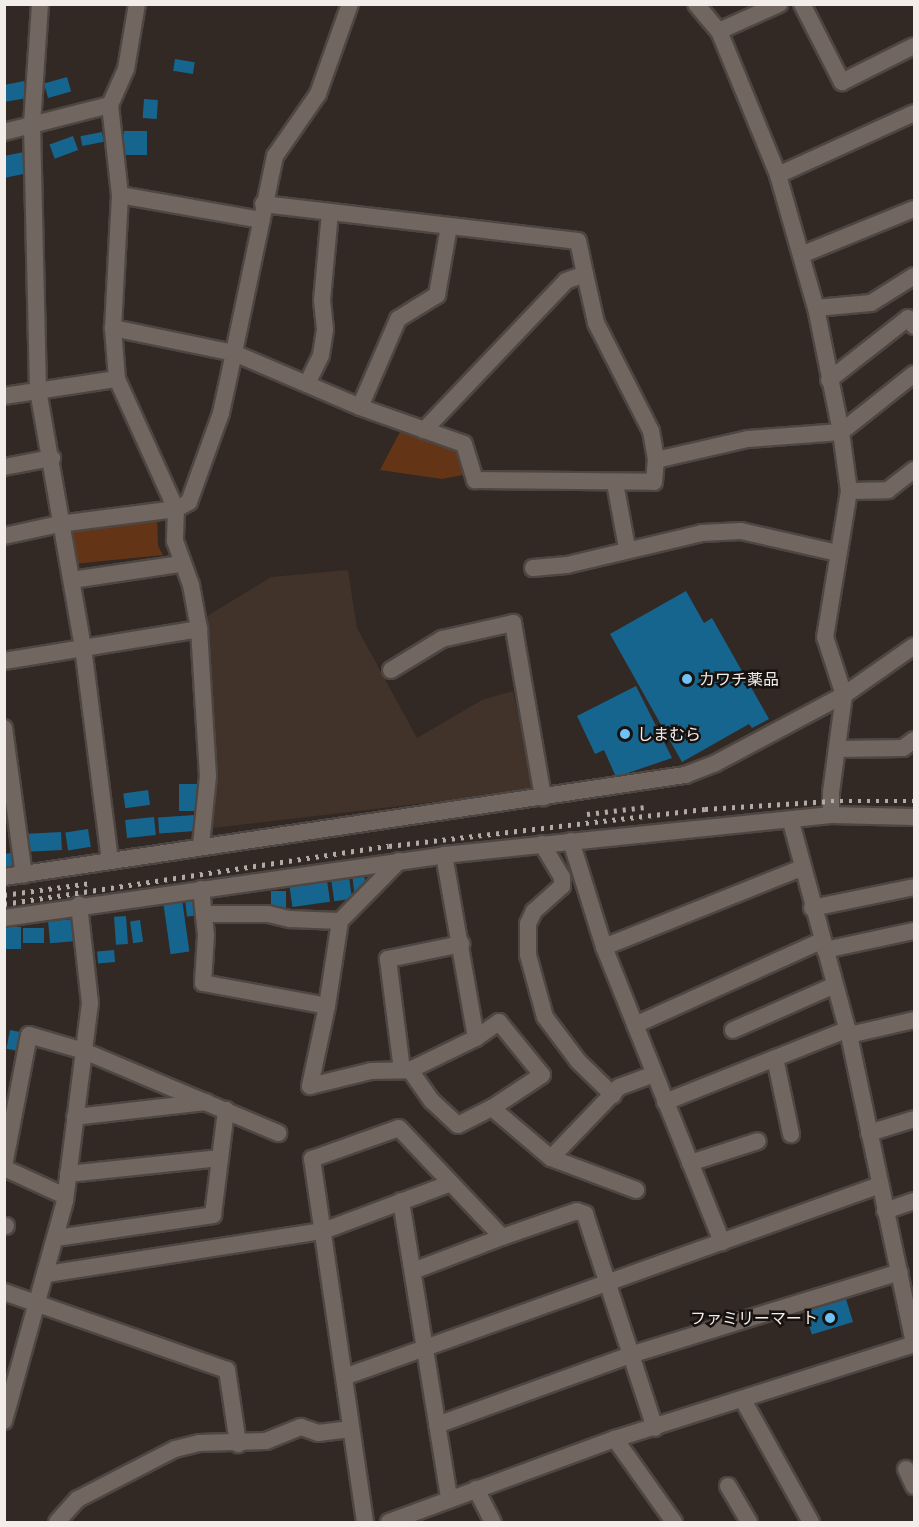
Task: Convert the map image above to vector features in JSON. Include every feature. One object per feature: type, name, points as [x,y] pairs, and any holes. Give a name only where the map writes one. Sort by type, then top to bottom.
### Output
[{"type":"street","points":[[40,4],[32,125],[38,390],[52,458],[59,524],[72,580],[83,647],[110,860]]},
{"type":"street","points":[[137,4],[126,69],[110,105],[120,195],[113,328],[117,379],[177,509],[175,541],[181,564],[191,585],[199,630],[208,776],[201,845]]},
{"type":"street","points":[[4,537],[59,524],[177,509],[189,502],[221,413],[275,156],[318,94],[350,4]]},
{"type":"street","points":[[696,4],[718,31],[778,175],[816,308],[841,432],[849,491],[825,638],[844,695],[839,748],[831,793],[831,815]]},
{"type":"street","points":[[718,31],[779,4]]},
{"type":"street","points":[[802,4],[842,82],[915,46]]},
{"type":"street","points":[[4,132],[110,105]]},
{"type":"street","points":[[778,175],[915,113]]},
{"type":"street","points":[[113,328],[234,353],[360,407],[464,444],[475,480],[654,482],[656,460],[651,431],[596,323],[578,241],[330,212],[262,212],[120,195]]},
{"type":"street","points":[[801,255],[915,209]]},
{"type":"street","points":[[307,384],[321,355],[325,329],[322,300],[330,212]]},
{"type":"street","points":[[360,407],[398,319],[437,295],[449,226]]},
{"type":"street","points":[[424,430],[566,281],[585,274]]},
{"type":"street","points":[[816,308],[871,303],[915,276]]},
{"type":"street","points":[[829,380],[908,318],[915,326]]},
{"type":"street","points":[[656,460],[748,439],[841,432],[915,374]]},
{"type":"street","points":[[4,396],[117,379]]},
{"type":"street","points":[[4,467],[52,458]]},
{"type":"street","points":[[849,491],[888,490],[915,470]]},
{"type":"street","points":[[615,483],[627,548]]},
{"type":"street","points":[[533,568],[567,565],[627,548],[702,533],[741,531],[838,554]]},
{"type":"street","points":[[72,580],[181,564]]},
{"type":"street","points":[[391,670],[442,639],[513,623],[543,797]]},
{"type":"street","points":[[4,661],[199,630]]},
{"type":"street","points":[[4,877],[201,845],[685,775],[714,764],[844,695],[915,646]]},
{"type":"street","points":[[4,728],[24,874]]},
{"type":"street","points":[[839,748],[903,748],[915,740]]},
{"type":"street","points":[[4,918],[79,905],[571,840],[791,822],[831,815],[915,817]]},
{"type":"street","points":[[389,1522],[615,1439],[914,1344],[849,1032],[812,908],[791,822]]},
{"type":"street","points":[[571,840],[604,947],[722,1242]]},
{"type":"street","points":[[543,844],[562,877],[562,886],[534,911],[528,924],[528,955],[545,1017],[578,1061],[613,1095]]},
{"type":"street","points":[[444,855],[476,1038]]},
{"type":"street","points":[[399,861],[340,921],[327,1006],[310,1086],[371,1071],[406,1070],[476,1038],[499,1022],[542,1075],[492,1108],[458,1125],[432,1101],[406,1070],[388,959],[461,944]]},
{"type":"street","points":[[604,947],[802,868]]},
{"type":"street","points":[[812,908],[915,887]]},
{"type":"street","points":[[201,889],[204,914],[203,983],[327,1006]]},
{"type":"street","points":[[4,1421],[35,1301],[47,1274],[65,1196],[90,1002],[79,905]]},
{"type":"street","points":[[204,914],[268,914],[290,920],[340,921]]},
{"type":"street","points":[[635,1025],[824,945],[915,931]]},
{"type":"street","points":[[733,1030],[836,985]]},
{"type":"street","points":[[665,1102],[775,1058],[849,1032],[915,1020]]},
{"type":"street","points":[[65,1196],[4,1167],[29,1035],[84,1051],[278,1133]]},
{"type":"street","points":[[775,1058],[791,1134]]},
{"type":"street","points":[[551,1158],[619,1087],[654,1074]]},
{"type":"street","points":[[75,1118],[207,1102]]},
{"type":"street","points":[[492,1108],[551,1158],[636,1190]]},
{"type":"street","points":[[56,1238],[213,1215],[226,1110]]},
{"type":"street","points":[[869,1133],[915,1119]]},
{"type":"street","points":[[365,1522],[312,1159],[399,1128],[449,1184],[502,1237]]},
{"type":"street","points":[[690,1163],[758,1141]]},
{"type":"street","points":[[68,1174],[220,1158]]},
{"type":"street","points":[[47,1274],[322,1231],[449,1184]]},
{"type":"street","points":[[344,1377],[880,1185]]},
{"type":"street","points":[[885,1211],[915,1201]]},
{"type":"street","points":[[401,1202],[449,1499]]},
{"type":"street","points":[[413,1271],[577,1211],[585,1214],[655,1428]]},
{"type":"street","points":[[437,1425],[630,1355],[899,1272]]},
{"type":"street","points":[[4,1292],[227,1370],[238,1444]]},
{"type":"street","points":[[743,1400],[811,1522]]},
{"type":"street","points":[[57,1522],[78,1499],[175,1449],[199,1443],[238,1444],[266,1441],[301,1426],[318,1433],[351,1429]]},
{"type":"street","points":[[615,1439],[674,1522]]},
{"type":"street","points":[[906,1469],[915,1486]]},
{"type":"street","points":[[728,1486],[748,1522]]},
{"type":"street","points":[[476,1489],[493,1522]]},
{"type":"shaded area","points":[[401,430],[460,447],[468,474],[442,479],[380,470]]},
{"type":"shaded area","points":[[157,517],[158,546],[163,555],[63,565],[58,530]]},
{"type":"shaded area","points":[[348,570],[357,628],[417,738],[482,700],[513,691],[535,790],[213,828],[216,767],[204,618],[271,577]]},
{"type":"building","points":[[175,59],[195,62],[193,74],[173,71]]},
{"type":"building","points":[[67,77],[71,91],[48,98],[44,84]]},
{"type":"building","points":[[24,81],[27,98],[4,102],[4,85]]},
{"type":"building","points":[[144,99],[158,100],[157,119],[143,118]]},
{"type":"building","points":[[124,131],[147,131],[147,155],[124,155]]},
{"type":"building","points":[[102,132],[104,142],[82,146],[80,136]]},
{"type":"building","points":[[73,136],[78,150],[55,159],[50,145]]},
{"type":"building","points":[[24,152],[28,173],[4,178],[4,156]]},
{"type":"building","points":[[686,591],[704,623],[712,618],[769,719],[752,728],[749,724],[682,762],[610,634]]},
{"type":"building","points":[[636,686],[672,758],[616,777],[604,750],[595,754],[577,716]]},
{"type":"building","points":[[179,784],[198,784],[198,811],[179,811]]},
{"type":"building","points":[[148,790],[150,805],[125,808],[123,793]]},
{"type":"building","points":[[195,815],[196,831],[159,834],[158,818]]},
{"type":"building","points":[[154,817],[156,835],[127,838],[125,820]]},
{"type":"building","points":[[88,829],[91,847],[68,850],[65,833]]},
{"type":"building","points":[[61,832],[62,850],[28,852],[27,834]]},
{"type":"building","points":[[11,853],[13,868],[4,869],[4,854]]},
{"type":"building","points":[[364,873],[366,890],[354,891],[352,874]]},
{"type":"building","points":[[349,877],[352,899],[334,901],[331,880]]},
{"type":"building","points":[[327,880],[330,902],[292,907],[289,885]]},
{"type":"building","points":[[271,891],[286,891],[286,909],[271,909]]},
{"type":"building","points":[[182,899],[189,951],[171,954],[163,902]]},
{"type":"building","points":[[199,899],[201,915],[187,917],[185,901]]},
{"type":"building","points":[[126,916],[128,944],[116,945],[114,917]]},
{"type":"building","points":[[75,919],[77,941],[50,943],[48,921]]},
{"type":"building","points":[[140,920],[143,942],[133,943],[130,921]]},
{"type":"building","points":[[6,927],[21,927],[21,949],[6,949]]},
{"type":"building","points":[[23,928],[44,928],[44,943],[23,943]]},
{"type":"building","points":[[114,950],[115,962],[98,963],[97,951]]},
{"type":"building","points":[[10,1030],[26,1033],[22,1052],[6,1049]]},
{"type":"building","points":[[846,1299],[853,1322],[812,1335],[805,1312]]},
{"type":"railway","points":[[4,904],[389,846],[705,809],[831,801],[914,801]]},
{"type":"railway","points":[[587,814],[646,807]]},
{"type":"railway","points":[[4,895],[91,883]]},
{"type":"place","name":"カワチ薬品","points":[[687,679]]},
{"type":"place","name":"しまむら","points":[[625,734]]},
{"type":"place","name":"ファミリーマート","points":[[830,1318]]}]
